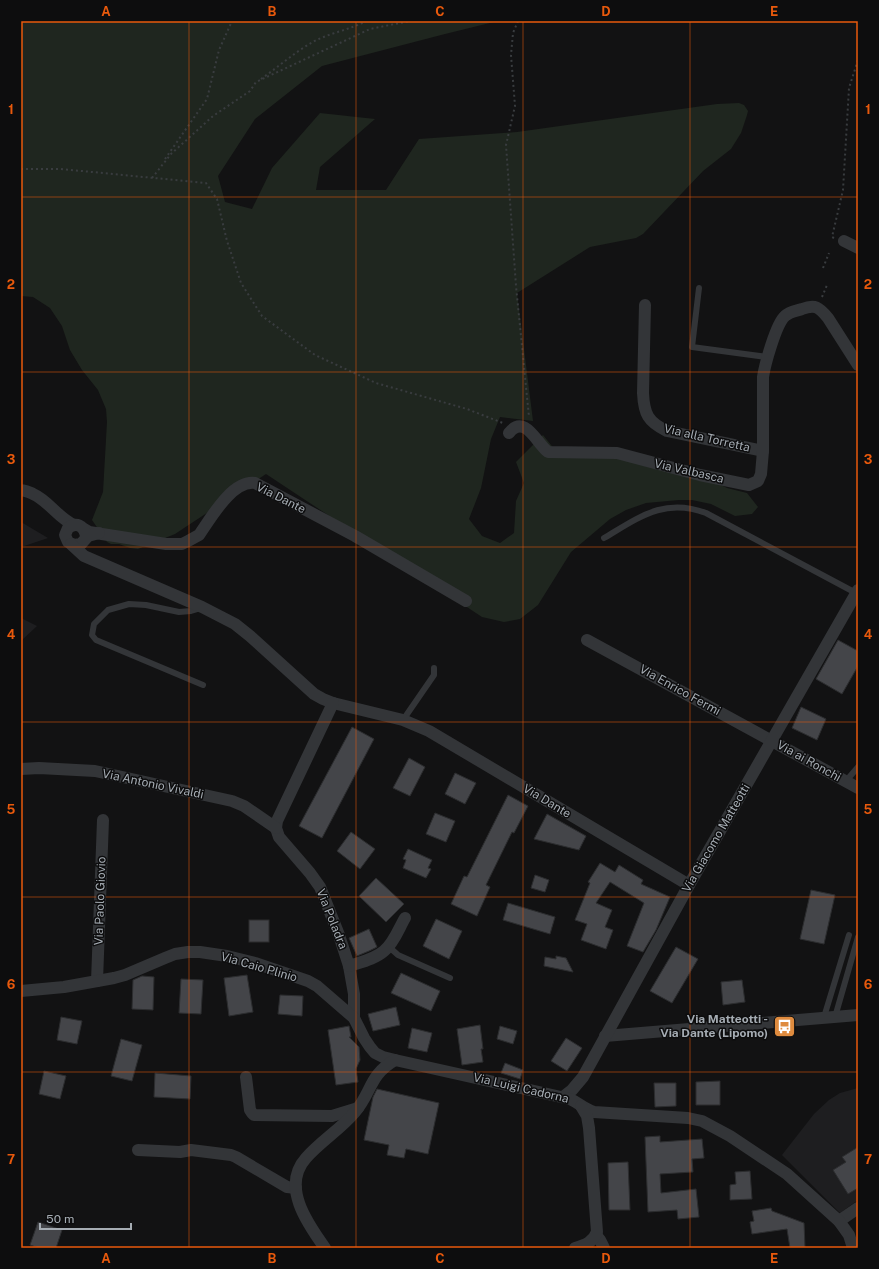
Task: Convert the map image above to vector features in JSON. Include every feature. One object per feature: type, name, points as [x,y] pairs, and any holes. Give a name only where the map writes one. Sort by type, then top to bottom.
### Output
[{"type":"street","points":[[844,242],[858,248]]},
{"type":"street","name":"Via alla Torretta","points":[[645,305],[643,405],[650,420],[658,427],[667,431],[763,451]]},
{"type":"street","name":"Via Valbasca","points":[[529,430],[548,452],[617,453],[700,475],[749,485],[758,481],[761,477],[763,451],[763,377],[767,357],[781,320],[789,313],[809,307],[818,307],[823,311],[858,365]]},
{"type":"street","points":[[511,430],[517,426],[529,430]]},
{"type":"street","name":"Via Dante","points":[[21,490],[34,494],[46,502],[55,512],[81,533],[89,532],[166,544],[182,544],[199,535],[223,501],[239,486],[247,483],[255,483],[355,536],[466,601]]},
{"type":"street","points":[[55,512],[68,540],[78,545],[81,533]]},
{"type":"street","points":[[68,540],[68,528],[81,533]]},
{"type":"street","points":[[81,533],[87,552],[92,559]]},
{"type":"street","name":"Via Dante","points":[[68,540],[84,556],[202,607],[243,629],[314,694],[333,703],[403,720],[429,731],[689,885]]},
{"type":"street","name":"Via Giacomo Matteotti","points":[[563,1097],[578,1084],[606,1036],[689,885],[857,592]]},
{"type":"street","name":"Via Enrico Fermi","points":[[588,640],[772,740]]},
{"type":"street","points":[[276,828],[277,821],[333,703]]},
{"type":"street","name":"Via ai Ronchi","points":[[772,740],[858,788]]},
{"type":"street","name":"Via Antonio Vivaldi","points":[[21,769],[39,768],[95,771],[232,801],[244,806],[276,828]]},
{"type":"street","name":"Via Paolo Giovio","points":[[97,981],[103,820]]},
{"type":"street","name":"Via Poladra","points":[[276,828],[279,837],[320,887],[339,934],[349,966],[354,994],[354,1018]]},
{"type":"street","points":[[349,966],[368,960],[380,953],[388,946],[405,918]]},
{"type":"street","name":"Via Caio Plinio","points":[[21,991],[64,987],[125,975],[175,954],[188,952],[213,954],[256,964],[308,981],[323,991],[354,1018],[364,1038],[375,1053],[383,1058],[395,1060]]},
{"type":"street","points":[[606,1036],[858,1015]]},
{"type":"street","points":[[325,1248],[306,1219],[300,1206],[296,1188],[296,1178],[300,1167],[306,1158],[348,1120],[364,1100],[374,1079],[383,1068],[395,1060]]},
{"type":"street","name":"Via Luigi Cadorna","points":[[395,1060],[563,1097],[575,1101],[586,1110],[594,1112],[688,1118],[702,1122],[730,1136],[787,1174],[839,1221],[849,1235],[853,1248]]},
{"type":"street","points":[[246,1077],[250,1110],[254,1115],[332,1116],[358,1108]]},
{"type":"street","points":[[575,1248],[593,1240],[597,1232],[590,1128],[587,1116],[578,1097],[578,1084]]},
{"type":"street","points":[[138,1150],[180,1152],[191,1150],[236,1156],[287,1187],[296,1188]]},
{"type":"street","points":[[839,1221],[858,1208]]},
{"type":"street","points":[[596,1235],[604,1248]]},
{"type":"lane","points":[[698,288],[692,347],[767,357]]},
{"type":"lane","name":"Via Giacomo Matteotti","points":[[604,538],[642,515],[654,510],[681,507],[693,508],[706,513],[857,592]]},
{"type":"lane","points":[[202,607],[191,611],[179,612],[146,605],[129,604],[108,610],[94,624],[92,635],[96,640],[203,685]]},
{"type":"lane","points":[[403,720],[434,675],[434,668]]},
{"type":"lane","name":"Via ai Ronchi","points":[[846,781],[858,767]]},
{"type":"lane","points":[[830,1017],[849,935]]},
{"type":"lane","points":[[830,1017],[858,937]]},
{"type":"lane","points":[[388,946],[398,955],[450,978]]},
{"type":"path","points":[[152,178],[207,99],[219,50],[232,21]]},
{"type":"path","points":[[152,178],[171,154],[213,116],[250,91],[256,82],[312,42],[334,32],[362,24],[366,21]]},
{"type":"path","points":[[256,82],[370,29],[410,21]]},
{"type":"path","points":[[518,21],[513,33],[511,55],[515,106],[506,145],[516,286],[529,411],[529,430]]},
{"type":"path","points":[[857,21],[858,28]]},
{"type":"path","points":[[844,242],[832,237],[843,190],[849,88],[858,60]]},
{"type":"path","points":[[21,168],[61,169],[206,183],[217,199],[227,241],[240,283],[262,316],[315,355],[376,383],[467,409],[511,430]]},
{"type":"path","points":[[823,268],[829,253]]},
{"type":"shaded area","points":[[21,21],[498,21],[322,66],[255,119],[218,176],[225,202],[252,209],[272,168],[320,113],[375,119],[320,167],[316,190],[386,190],[419,139],[517,132],[717,104],[739,103],[744,105],[748,111],[747,115],[741,133],[731,149],[703,171],[643,234],[636,238],[590,247],[517,293],[533,421],[500,417],[491,439],[481,488],[469,519],[482,536],[500,543],[514,533],[516,501],[524,483],[516,462],[543,435],[559,455],[608,454],[715,482],[727,488],[747,493],[758,507],[752,514],[735,516],[711,504],[692,500],[679,500],[646,503],[626,510],[610,519],[571,552],[538,605],[520,619],[504,622],[482,617],[266,474],[175,534],[138,549],[107,542],[92,520],[103,492],[107,422],[106,409],[98,390],[82,370],[70,350],[62,326],[50,308],[33,297],[21,296]]},
{"type":"shaded area","points":[[21,522],[48,538],[21,547]]},
{"type":"shaded area","points":[[21,618],[37,626],[21,641]]},
{"type":"shaded area","points":[[858,1088],[858,1200],[840,1213],[782,1155],[814,1114],[829,1100],[840,1093]]},
{"type":"building","points":[[838,640],[858,651],[858,666],[842,694],[816,679]]},
{"type":"building","points":[[801,707],[826,719],[817,740],[792,728]]},
{"type":"building","points":[[352,727],[374,739],[322,838],[299,826]]},
{"type":"building","points":[[409,758],[425,767],[410,796],[393,788]]},
{"type":"building","points":[[455,773],[476,783],[465,804],[445,794]]},
{"type":"building","points":[[508,795],[528,806],[514,833],[512,832],[486,885],[490,887],[477,916],[451,904],[464,876],[467,877]]},
{"type":"building","points":[[435,813],[455,821],[446,842],[426,834]]},
{"type":"building","points":[[547,814],[586,836],[579,850],[534,839]]},
{"type":"building","points":[[351,832],[375,849],[360,869],[337,851]]},
{"type":"building","points":[[408,849],[432,860],[428,868],[431,869],[426,878],[403,868],[406,860],[403,859]]},
{"type":"building","points":[[600,863],[615,872],[619,865],[643,880],[641,884],[670,897],[656,930],[643,952],[627,946],[644,903],[610,882],[596,903],[612,910],[605,927],[613,930],[606,949],[581,940],[587,924],[575,920],[590,883],[588,882]]},
{"type":"building","points":[[535,875],[549,880],[545,892],[531,888]]},
{"type":"building","points":[[376,878],[404,904],[386,922],[359,896]]},
{"type":"building","points":[[811,890],[835,895],[824,944],[800,939]]},
{"type":"building","points":[[508,903],[555,917],[550,934],[503,920]]},
{"type":"building","points":[[436,919],[462,931],[449,959],[423,946]]},
{"type":"building","points":[[249,920],[269,920],[269,942],[249,942]]},
{"type":"building","points":[[369,929],[377,947],[357,956],[349,938]]},
{"type":"building","points":[[676,947],[698,959],[672,1003],[650,991]]},
{"type":"building","points":[[556,956],[566,958],[573,972],[544,966],[545,957],[556,959]]},
{"type":"building","points":[[401,973],[440,991],[431,1011],[391,993]]},
{"type":"building","points":[[247,975],[253,1012],[229,1016],[224,978]]},
{"type":"building","points":[[142,976],[154,977],[153,1010],[132,1009],[133,980]]},
{"type":"building","points":[[181,979],[203,980],[201,1014],[179,1013]]},
{"type":"building","points":[[742,980],[745,1002],[723,1005],[721,982]]},
{"type":"building","points":[[280,995],[303,996],[302,1016],[278,1014]]},
{"type":"building","points":[[396,1007],[400,1025],[373,1031],[368,1014]]},
{"type":"building","points":[[61,1017],[82,1021],[77,1044],[57,1040]]},
{"type":"building","points":[[480,1025],[483,1062],[462,1065],[457,1029]]},
{"type":"building","points":[[349,1026],[351,1037],[349,1037],[359,1047],[360,1060],[356,1069],[358,1082],[336,1085],[328,1030]]},
{"type":"building","points":[[500,1026],[517,1031],[513,1044],[497,1039]]},
{"type":"building","points":[[412,1028],[432,1033],[427,1052],[408,1048]]},
{"type":"building","points":[[566,1038],[582,1048],[567,1071],[551,1061]]},
{"type":"building","points":[[121,1039],[142,1045],[132,1081],[111,1076]]},
{"type":"building","points":[[505,1063],[523,1070],[520,1079],[501,1073]]},
{"type":"building","points":[[44,1071],[66,1076],[60,1099],[39,1094]]},
{"type":"building","points":[[155,1073],[191,1076],[190,1099],[154,1097]]},
{"type":"building","points":[[720,1081],[720,1105],[696,1105],[696,1082]]},
{"type":"building","points":[[654,1083],[676,1083],[676,1106],[655,1107]]},
{"type":"building","points":[[377,1089],[439,1103],[428,1154],[406,1149],[404,1158],[387,1155],[389,1145],[364,1140],[373,1097]]},
{"type":"building","points":[[660,1136],[660,1142],[702,1139],[704,1158],[692,1159],[693,1172],[660,1174],[661,1193],[696,1189],[699,1217],[678,1219],[677,1210],[648,1212],[645,1137]]},
{"type":"building","points":[[858,1147],[858,1188],[848,1194],[833,1170],[846,1162],[842,1157]]},
{"type":"building","points":[[628,1162],[630,1210],[609,1210],[608,1163]]},
{"type":"building","points":[[750,1171],[752,1199],[730,1200],[730,1185],[736,1184],[735,1172]]},
{"type":"building","points":[[771,1208],[772,1211],[804,1223],[805,1248],[790,1248],[787,1229],[752,1234],[750,1222],[754,1221],[752,1211]]},
{"type":"building","points":[[38,1222],[62,1230],[56,1248],[39,1248],[30,1245]]},
{"type":"place","name":"Via Matteotti - Via Dante (Lipomo)","points":[[784,1026]]}]
